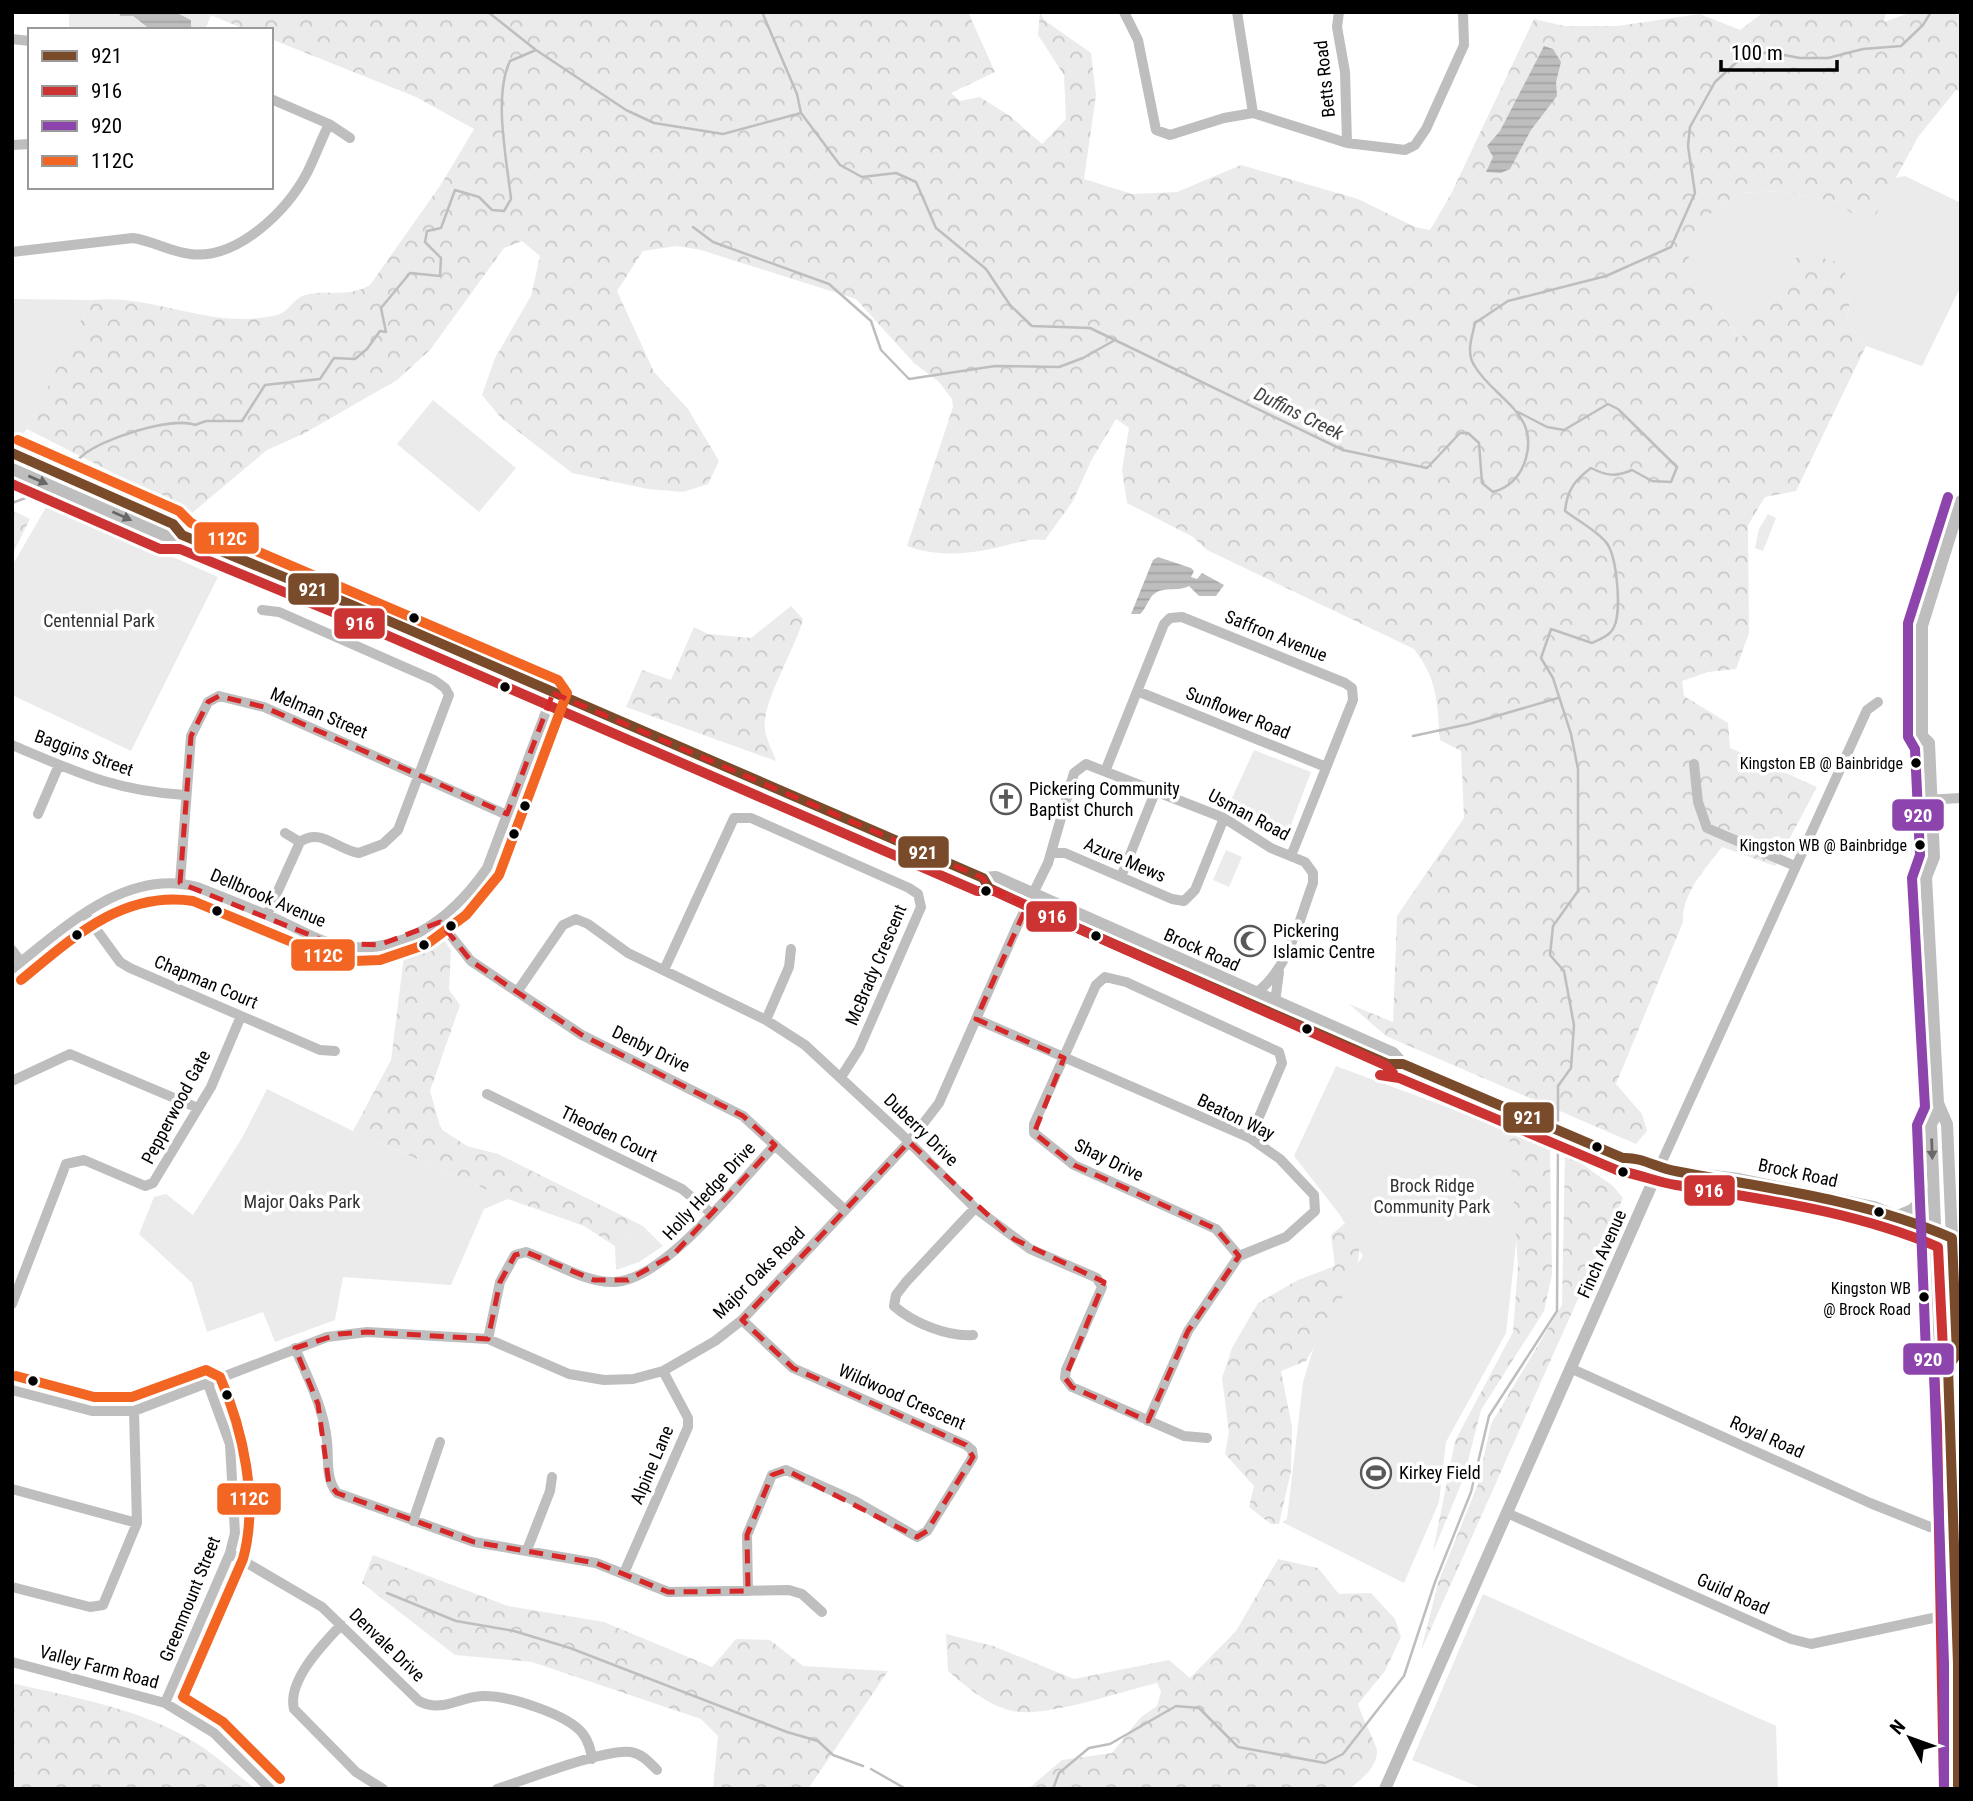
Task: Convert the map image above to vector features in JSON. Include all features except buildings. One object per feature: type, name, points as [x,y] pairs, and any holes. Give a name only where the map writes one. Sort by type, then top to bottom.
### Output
[{"type":"main road","name":"Brock Road","points":[[17,455],[67,485]]},
{"type":"main road","name":"Brock Road","points":[[13,469],[67,485],[173,524],[181,535],[554,692],[983,878],[996,877],[1393,1053],[1402,1064]]},
{"type":"main road","points":[[1948,1367],[1957,1354],[1952,1303],[1956,1240],[1947,1124],[1939,1110],[1926,877],[1918,858],[1916,746],[1922,736],[1922,626],[1961,502]]},
{"type":"main road","points":[[1922,736],[1930,743],[1934,857],[1926,877]]},
{"type":"main road","name":"Brock Road","points":[[983,878],[989,888],[1255,1008],[1388,1064],[1402,1064],[1623,1158],[1626,1165],[1826,1209],[1936,1249],[1956,1260]]},
{"type":"main road","points":[[1255,1008],[1275,1002]]},
{"type":"main road","points":[[1939,1110],[1931,1124],[1940,1353],[1948,1367],[1951,1530],[1957,1612],[1958,1789]]},
{"type":"main road","name":"Brock Road","points":[[1657,1172],[1793,1189],[1900,1215],[1956,1240]]},
{"type":"main road","name":"Finch Avenue","points":[[1385,1789],[1657,1172]]},
{"type":"main road","points":[[1900,1215],[1912,1210],[1933,1191]]},
{"type":"main road","points":[[1952,1303],[1961,1291]]},
{"type":"street","points":[[1124,12],[1133,25],[1138,40],[1156,130],[1170,135],[1224,118],[1253,113],[1347,143],[1405,150],[1415,145],[1426,129],[1464,46],[1463,12]]},
{"type":"street","points":[[1237,12],[1253,113]]},
{"type":"street","name":"Betts Road","points":[[1339,12],[1337,27],[1345,72],[1347,143]]},
{"type":"street","points":[[273,100],[329,124],[350,138]]},
{"type":"street","points":[[12,252],[134,238],[149,240],[188,254],[222,253],[241,242],[271,217],[296,190],[329,124]]},
{"type":"street","points":[[1948,537],[1961,542]]},
{"type":"street","points":[[262,610],[279,612],[445,688],[449,695],[398,830],[383,844],[359,853],[315,835],[300,842],[267,915]]},
{"type":"street","name":"Saffron Avenue","points":[[1106,769],[1164,624],[1170,618],[1182,617],[1349,685],[1353,700],[1291,856]]},
{"type":"street","name":"Sunflower Road","points":[[1138,691],[1326,767]]},
{"type":"street","name":"Dellbrook Avenue","points":[[17,966],[85,914],[123,892],[180,883],[267,915],[330,943],[379,945],[414,936],[440,922],[472,890],[487,868],[554,692]]},
{"type":"street","name":"Melman Street","points":[[180,883],[191,736],[208,702],[219,696],[264,707],[507,815]]},
{"type":"street","name":"Finch Avenue","points":[[1657,1172],[1867,710],[1878,702]]},
{"type":"street","name":"Baggins Street","points":[[12,745],[109,785],[138,792],[186,795]]},
{"type":"street","name":"Usman Road","points":[[1052,853],[1059,818],[1074,773],[1086,764],[1106,769],[1224,818],[1271,848],[1308,865],[1314,877],[1280,966],[1270,982],[1255,993]]},
{"type":"street","points":[[38,814],[59,765]]},
{"type":"street","points":[[1694,765],[1698,802],[1707,828],[1795,866]]},
{"type":"street","points":[[1121,877],[1156,790]]},
{"type":"street","points":[[1917,800],[1961,798]]},
{"type":"street","name":"McBrady Crescent","points":[[664,970],[734,818],[751,818],[909,888],[918,894],[921,908],[859,1049],[841,1077]]},
{"type":"street","name":"Azure Mews","points":[[1052,853],[1065,853],[1184,901],[1195,890],[1224,818]]},
{"type":"street","points":[[285,833],[300,842]]},
{"type":"street","name":"Major Oaks Road","points":[[12,1390],[92,1411],[134,1411],[295,1348],[339,1334],[367,1332],[488,1339],[569,1374],[587,1378],[633,1380],[663,1371],[715,1341],[742,1320],[909,1142],[939,1103],[1052,853]]},
{"type":"street","name":"Chapman Court","points":[[85,914],[120,962],[320,1050],[335,1051]]},
{"type":"street","name":"Duberry Drive","points":[[517,992],[563,925],[576,919],[588,924],[628,953],[766,1020],[805,1045],[975,1208],[1030,1249],[1097,1278],[1102,1287],[1065,1378],[1072,1387],[1184,1436],[1207,1438]]},
{"type":"street","name":"Denby Drive","points":[[440,922],[471,961],[582,1035],[743,1116],[845,1210]]},
{"type":"street","points":[[766,1020],[789,967],[791,949]]},
{"type":"street","points":[[12,950],[17,966]]},
{"type":"street","name":"Usman Road","points":[[1275,1002],[1280,966]]},
{"type":"street","name":"Shay Drive","points":[[1239,1256],[1216,1229],[1074,1165],[1038,1139],[1034,1133],[1034,1124],[1096,985],[1105,978],[1126,982],[1279,1052],[1282,1063],[1250,1139]]},
{"type":"street","name":"Pepperwood Gate","points":[[12,1304],[66,1164],[84,1160],[145,1186],[153,1183],[211,1087],[241,1016]]},
{"type":"street","name":"Beaton Way","points":[[976,1019],[1250,1139],[1280,1159],[1314,1195],[1315,1211],[1286,1237],[1239,1256]]},
{"type":"street","points":[[12,1081],[69,1054],[198,1108]]},
{"type":"street","name":"Theoden Court","points":[[487,1094],[682,1189],[710,1213]]},
{"type":"street","name":"Holly Hedge Drive","points":[[488,1339],[500,1282],[515,1255],[526,1252],[593,1280],[614,1283],[628,1280],[673,1255],[775,1145]]},
{"type":"street","points":[[973,1335],[956,1336],[902,1314],[894,1306],[896,1295],[906,1282],[975,1208]]},
{"type":"street","points":[[1148,1420],[1188,1331],[1239,1256]]},
{"type":"street","name":"Wildwood Crescent","points":[[742,1320],[793,1368],[966,1445],[972,1450],[973,1457],[927,1531],[917,1537],[855,1501],[786,1470],[772,1475],[747,1535],[748,1591]]},
{"type":"street","points":[[295,1348],[318,1404],[327,1439],[330,1484],[337,1493],[474,1542],[597,1563],[668,1592],[789,1590],[802,1594],[822,1612]]},
{"type":"street","name":"Royal Road","points":[[1570,1368],[1870,1503],[1930,1527],[1951,1530]]},
{"type":"street","name":"Alpine Lane","points":[[624,1573],[688,1427],[688,1418],[663,1371]]},
{"type":"street","name":"Greenmount Street","points":[[165,1703],[230,1553],[235,1533],[230,1444],[208,1384]]},
{"type":"street","points":[[12,1587],[90,1607],[103,1605],[137,1523],[134,1411]]},
{"type":"street","points":[[413,1521],[440,1442]]},
{"type":"street","points":[[527,1550],[550,1491],[552,1477]]},
{"type":"street","points":[[12,1489],[137,1523]]},
{"type":"street","name":"Guild Road","points":[[1507,1513],[1791,1639],[1811,1644],[1957,1612]]},
{"type":"street","name":"Denvale Drive","points":[[230,1553],[307,1596],[419,1701],[438,1707],[482,1696],[522,1702],[565,1720],[582,1732],[592,1759]]},
{"type":"street","points":[[341,1625],[313,1655],[292,1700],[294,1709],[356,1772],[383,1789]]},
{"type":"street","name":"Valley Farm Road","points":[[12,1662],[165,1703],[214,1732],[271,1789]]},
{"type":"street","points":[[497,1789],[592,1759],[629,1751],[641,1755],[657,1770]]},
{"type":"highlighted area","points":[[553,693],[983,878],[989,888],[1027,906],[976,1019],[1064,1058],[1034,1133],[1074,1165],[1216,1229],[1239,1256],[1188,1331],[1148,1421],[1072,1387],[1065,1378],[1104,1282],[1014,1239],[909,1142],[742,1320],[793,1368],[966,1445],[973,1457],[927,1531],[917,1537],[786,1470],[772,1475],[747,1535],[748,1591],[668,1592],[596,1563],[474,1542],[337,1493],[329,1484],[318,1404],[295,1348],[339,1334],[367,1332],[488,1339],[500,1282],[515,1255],[526,1252],[594,1280],[628,1280],[673,1255],[775,1145],[743,1116],[582,1035],[517,992],[471,961],[440,922],[379,945],[330,943],[180,883],[191,736],[208,702],[219,696],[264,707],[507,814]]},
{"type":"green space","points":[[69,12],[119,12],[121,16],[133,16],[148,28],[69,28]]},
{"type":"green space","points":[[175,12],[203,12],[211,15],[206,28],[189,28],[191,20]]},
{"type":"green space","points":[[203,12],[968,12],[995,72],[951,93],[960,101],[980,97],[1010,116],[1042,144],[1066,119],[1064,75],[1038,35],[1040,12],[1044,20],[1091,53],[1096,95],[1084,179],[1132,194],[1177,192],[1241,165],[1358,199],[1415,227],[1430,230],[1451,194],[1534,19],[1564,26],[1617,26],[1700,14],[1740,30],[1764,12],[1886,12],[1884,22],[1912,12],[1961,13],[1961,92],[1956,90],[1918,137],[1869,227],[1837,202],[1780,191],[1740,193],[1713,211],[1691,237],[1688,264],[1740,340],[1801,251],[1842,264],[1851,290],[1847,322],[1866,346],[1796,491],[1765,497],[1748,525],[1749,633],[1736,669],[1708,672],[1682,681],[1684,696],[1728,723],[1730,748],[1817,787],[1775,866],[1722,847],[1690,891],[1683,922],[1616,1084],[1642,1114],[1647,1131],[1636,1144],[1386,1036],[1349,1004],[1393,1022],[1397,916],[1464,818],[1461,751],[1440,740],[1432,681],[1414,649],[1207,550],[1193,537],[1127,503],[1122,470],[1129,428],[1116,419],[1091,461],[1073,501],[1045,540],[1024,541],[959,553],[927,552],[907,546],[953,407],[952,399],[939,382],[914,363],[856,299],[701,250],[677,246],[643,251],[617,291],[654,372],[688,409],[719,461],[708,484],[683,492],[648,489],[572,473],[501,418],[482,395],[495,358],[531,296],[540,256],[522,241],[504,248],[430,350],[397,380],[303,434],[267,450],[192,513],[27,429],[91,300],[114,299],[206,315],[253,319],[281,314],[302,296],[353,292],[370,285],[442,183],[474,129],[416,97],[273,40],[273,28],[242,28]]},
{"type":"green space","points":[[1905,176],[1961,203],[1961,286],[1922,366],[1866,346],[1847,322],[1851,290],[1801,251],[1741,341],[1687,263],[1691,237],[1713,211],[1740,193],[1780,191],[1837,202],[1869,226],[1895,178]]},
{"type":"green space","points":[[12,299],[91,300],[27,429],[18,439],[12,436]]},
{"type":"green space","points":[[433,400],[516,468],[479,512],[397,444]]},
{"type":"green space","name":"Centennial Park","points":[[49,502],[218,577],[131,751],[12,695],[12,566]]},
{"type":"green space","points":[[12,510],[30,519],[12,555]]},
{"type":"green space","points":[[1768,514],[1776,518],[1763,551],[1755,548],[1759,529]]},
{"type":"green space","points":[[791,606],[803,619],[773,690],[765,718],[766,733],[776,761],[626,707],[642,670],[671,680],[694,627],[708,634],[751,638]]},
{"type":"green space","points":[[1254,750],[1311,772],[1285,841],[1228,807]]},
{"type":"green space","points":[[1226,850],[1242,857],[1229,887],[1213,880]]},
{"type":"green space","points":[[442,937],[451,950],[449,990],[460,1005],[430,1091],[441,1129],[467,1146],[498,1154],[643,1226],[615,1246],[584,1226],[508,1199],[353,1131],[391,1060],[404,956]]},
{"type":"green space","name":"Brock Ridge Community Park","points":[[1336,1066],[1528,1137],[1506,1333],[1446,1442],[1439,1502],[1404,1583],[1282,1522],[1287,1519],[1303,1382],[1327,1305],[1363,1256],[1340,1215],[1294,1156]]},
{"type":"green space","name":"Major Oaks Park","points":[[267,1089],[353,1131],[508,1199],[484,1209],[451,1285],[343,1277],[335,1320],[275,1342],[263,1312],[207,1332],[192,1283],[139,1234],[154,1197],[166,1194],[193,1215],[242,1138]]},
{"type":"green space","points":[[1509,1130],[1550,1149],[1552,1275],[1544,1311],[1481,1410],[1464,1477],[1433,1552],[1455,1441],[1513,1332],[1518,1266]]},
{"type":"green space","points":[[1565,1152],[1613,1186],[1623,1198],[1421,1651],[1438,1583],[1478,1484],[1491,1424],[1562,1305]]},
{"type":"green space","points":[[1344,1224],[1361,1233],[1357,1272],[1306,1361],[1281,1371],[1292,1427],[1291,1471],[1279,1524],[1271,1524],[1249,1507],[1254,1486],[1225,1454],[1229,1432],[1222,1378],[1232,1348],[1258,1303],[1298,1280],[1335,1266],[1331,1235]]},
{"type":"green space","points":[[643,1226],[663,1246],[639,1262],[616,1270],[615,1246]]},
{"type":"green space","points":[[373,1555],[508,1606],[604,1622],[712,1667],[736,1639],[770,1640],[803,1666],[888,1671],[808,1789],[713,1789],[718,1736],[701,1719],[532,1662],[455,1655],[362,1583]]},
{"type":"green space","points":[[1278,1559],[1318,1568],[1339,1594],[1371,1593],[1395,1619],[1401,1637],[1385,1671],[1358,1704],[1377,1751],[1367,1773],[1347,1789],[1028,1789],[1062,1760],[1112,1753],[1141,1717],[1157,1706],[1161,1692],[1157,1683],[1085,1703],[1028,1712],[1013,1711],[995,1705],[948,1671],[946,1634],[993,1646],[1074,1679],[1169,1660],[1190,1678],[1236,1631]]},
{"type":"green space","points":[[1483,1594],[1776,1726],[1778,1789],[1484,1789],[1412,1760]]},
{"type":"green space","points":[[12,1683],[107,1706],[153,1721],[204,1748],[256,1789],[12,1789]]},
{"type":"shaded area","points":[[119,12],[175,12],[191,20],[191,28],[148,28],[133,16],[120,16]]},
{"type":"shaded area","points":[[1544,46],[1553,49],[1561,62],[1556,82],[1557,96],[1531,130],[1510,169],[1501,173],[1486,172],[1493,157],[1487,146],[1500,131]]},
{"type":"shaded area","points":[[1158,557],[1191,568],[1194,571],[1191,577],[1197,579],[1202,573],[1224,585],[1216,596],[1199,596],[1189,586],[1162,590],[1152,596],[1140,614],[1131,614],[1153,560]]},
{"type":"waterway","points":[[488,12],[536,50],[626,110],[654,123],[723,134],[801,113]]},
{"type":"waterway","name":"Duffins Creek","points":[[762,12],[797,94],[801,113],[840,165],[862,177],[896,173],[916,182],[936,228],[986,269],[1010,305],[1032,326],[1090,328],[1343,450],[1427,468],[1460,433],[1468,433],[1479,443],[1482,483],[1493,492],[1512,482],[1522,469],[1528,447],[1527,432],[1514,408],[1474,365],[1470,344],[1475,323],[1508,301],[1606,276],[1671,247],[1695,193],[1688,146],[1690,127],[1715,82],[1739,60],[1768,52],[1800,58],[1828,58],[1863,49],[1901,46],[1923,25],[1931,12]]},
{"type":"waterway","points":[[67,472],[91,449],[120,436],[154,426],[242,421],[265,385],[320,379],[334,358],[355,359],[367,349],[380,331],[386,332],[381,308],[410,273],[440,276],[441,258],[425,242],[427,231],[441,228],[455,190],[479,197],[492,210],[504,211],[511,199],[503,129],[502,92],[510,61],[536,50]]},
{"type":"waterway","points":[[693,227],[713,242],[829,284],[871,321],[881,350],[909,379],[995,366],[1059,367],[1083,358],[1115,340]]},
{"type":"waterway","points":[[1518,412],[1547,427],[1564,430],[1608,404],[1618,409],[1677,467],[1671,482],[1652,481],[1632,470],[1612,475],[1591,468],[1573,486],[1566,504],[1565,511],[1596,533],[1609,547],[1615,569],[1618,608],[1612,630],[1592,643],[1551,629],[1541,658],[1553,678],[1571,734],[1578,769],[1578,891],[1553,926],[1550,955],[1564,971],[1574,1025],[1571,1068],[1558,1086],[1558,1126]]},
{"type":"waterway","points":[[12,503],[47,490]]},
{"type":"waterway","points":[[1413,736],[1469,724],[1558,698]]},
{"type":"waterway","points":[[1053,1789],[1059,1773],[1089,1748],[1110,1744],[1176,1706],[1199,1708],[1238,1747],[1325,1763],[1343,1754],[1404,1676],[1435,1582],[1471,1492],[1489,1416],[1557,1311],[1558,1136]]},
{"type":"waterway","points":[[387,1593],[456,1621],[514,1631],[570,1648],[787,1732],[818,1741],[833,1755],[863,1766]]},
{"type":"waterway","points":[[871,1769],[906,1789]]},
{"type":"transit line","name":"112C","points":[[18,440],[179,511],[191,523],[558,680],[567,693],[499,875],[466,915],[427,944],[380,960],[354,961],[328,957],[193,901],[168,900],[121,910],[100,921],[60,948],[21,980]]},
{"type":"transit line","name":"921","points":[[12,453],[173,524],[182,535],[352,605],[983,878],[989,888],[1027,906],[1388,1064],[1403,1064],[1623,1158],[1637,1159],[1668,1170],[1850,1204],[1952,1238],[1957,1354],[1948,1367],[1958,1664],[1958,1789]]},
{"type":"transit line","name":"916","points":[[12,484],[160,549],[180,549],[347,618],[977,891],[994,891],[1385,1065],[1393,1073]]},
{"type":"transit line","name":"920","points":[[1944,1789],[1944,1664],[1934,1371],[1926,1354],[1917,1125],[1925,1107],[1912,878],[1920,855],[1915,749],[1908,737],[1908,623],[1948,497]]},
{"type":"transit line","name":"916","points":[[1380,1075],[1399,1078],[1619,1171],[1669,1184],[1842,1216],[1874,1224],[1938,1247],[1943,1350],[1936,1359]]},
{"type":"transit line","name":"916","points":[[1927,1355],[1934,1370],[1937,1427],[1944,1789]]},
{"type":"transit line","name":"112C","points":[[16,1376],[94,1397],[132,1397],[206,1370],[220,1377],[242,1443],[249,1490],[248,1537],[243,1559],[183,1697],[223,1722],[280,1779]]},
{"type":"place","name":"Kingston EB @ Bainbridge","points":[[1916,763]]},
{"type":"place","name":"Pickering Community Baptist Church","points":[[1006,799]]},
{"type":"place","name":"Kingston WB @ Bainbridge","points":[[1920,845]]},
{"type":"place","name":"Pickering Islamic Centre","points":[[1250,941]]},
{"type":"place","name":"Kingston WB @ Brock Road","points":[[1924,1297]]},
{"type":"place","name":"Kirkey Field","points":[[1376,1473]]}]
